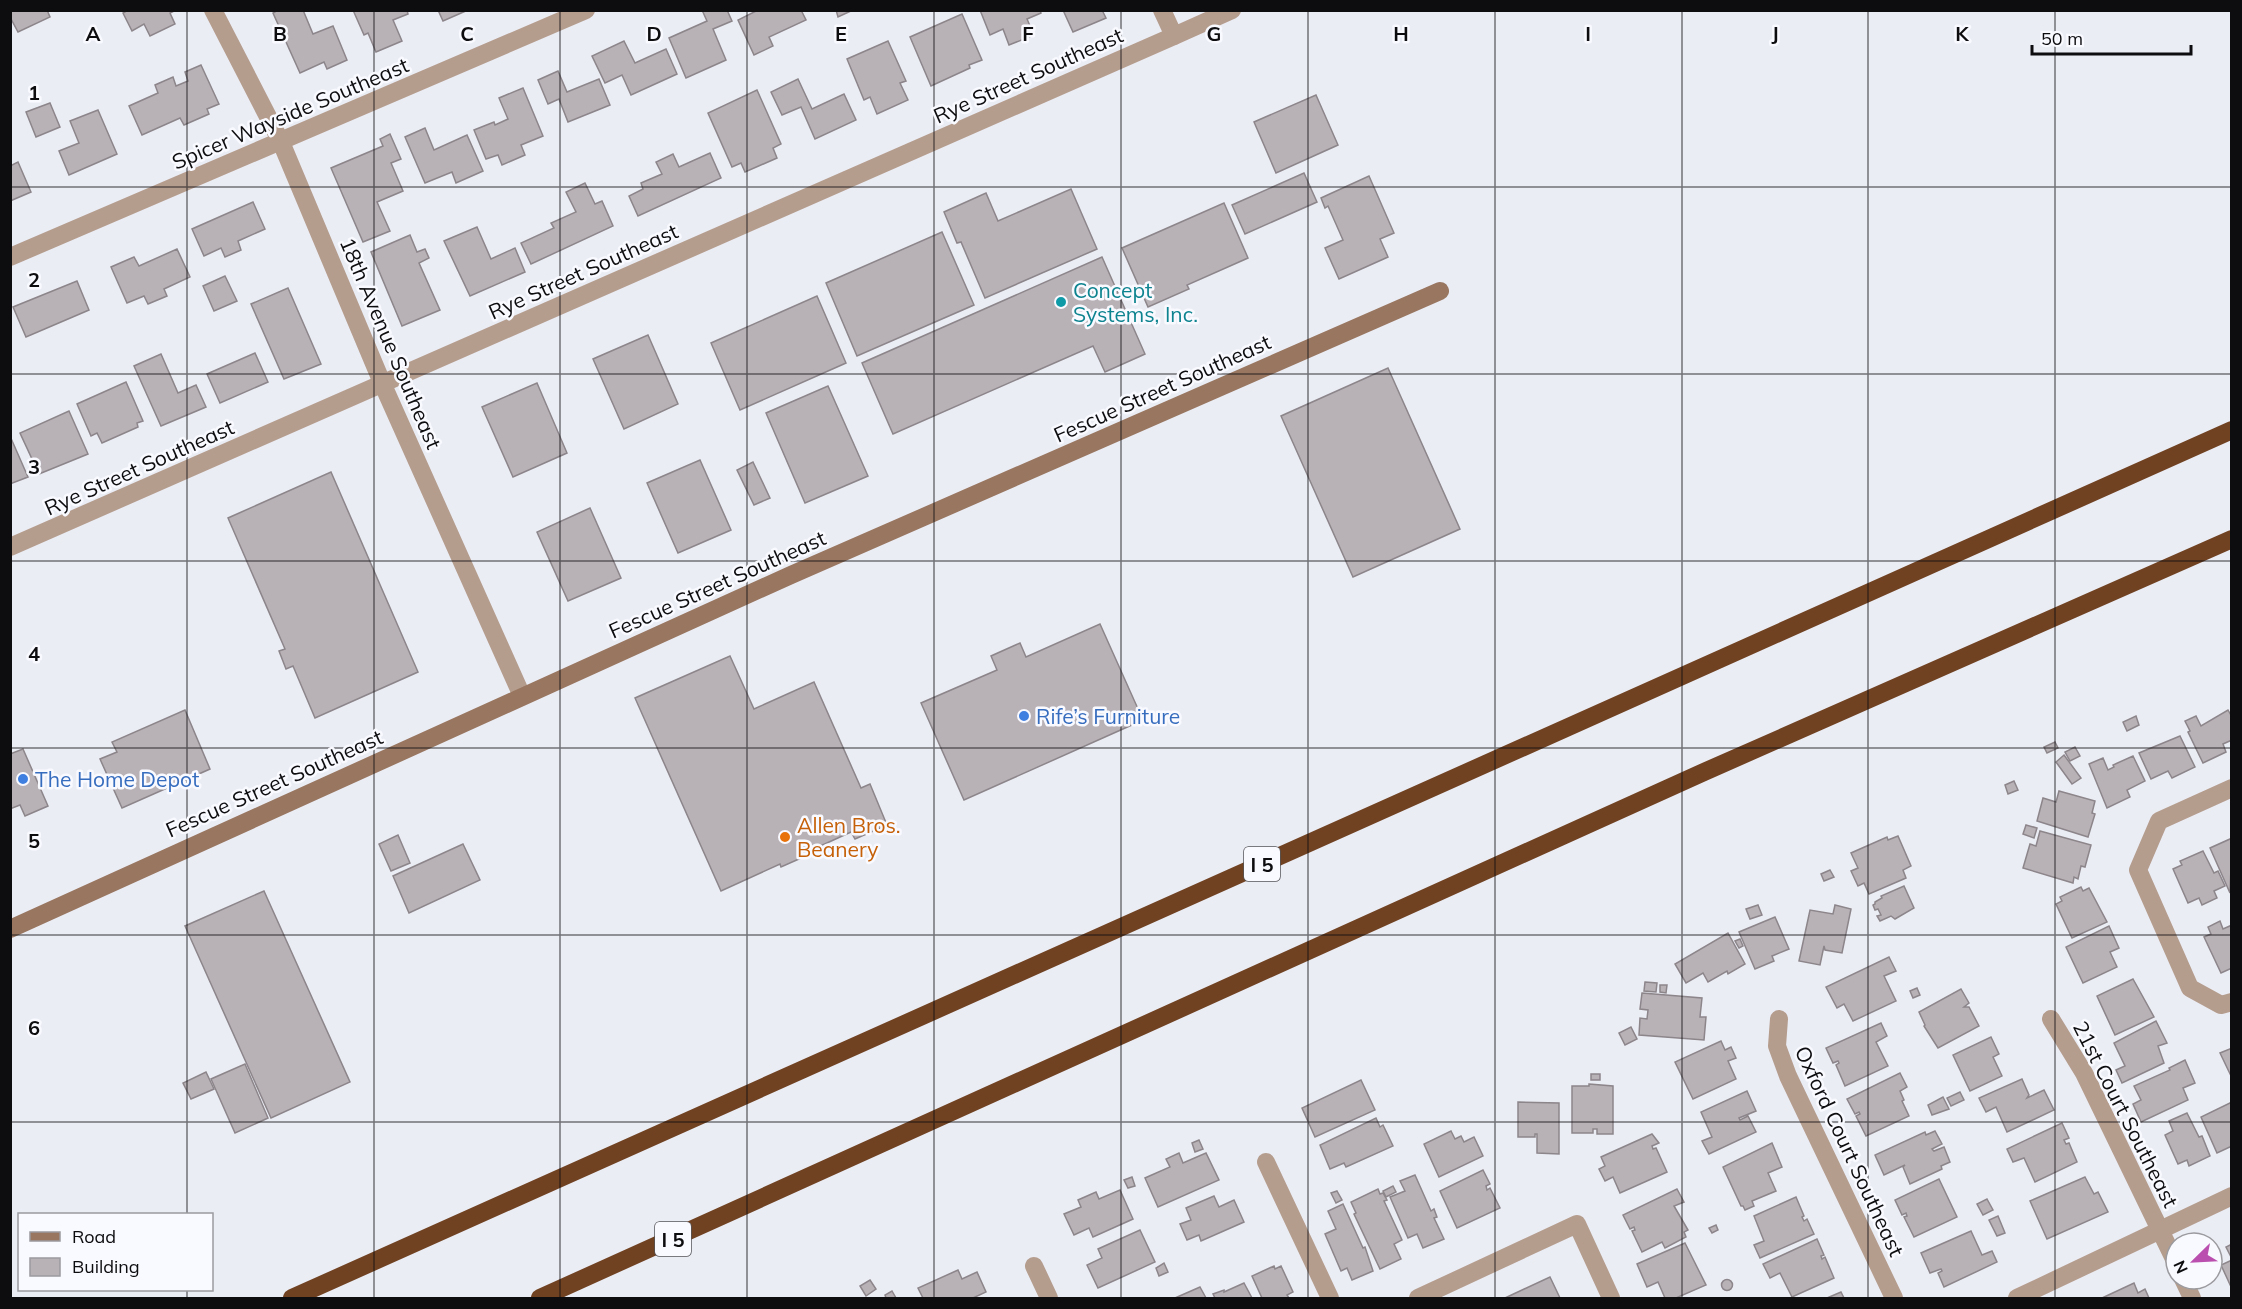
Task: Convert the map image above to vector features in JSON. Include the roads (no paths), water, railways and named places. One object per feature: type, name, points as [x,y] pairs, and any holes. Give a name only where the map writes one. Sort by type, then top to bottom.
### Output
[{"type":"highway","name":"I 5","points":[[292,1299],[2232,430]]},
{"type":"highway","name":"I 5","points":[[540,1299],[1693,777],[2232,539]]},
{"type":"street","name":"18th Avenue Southeast","points":[[213,10],[281,142],[383,385],[522,696]]},
{"type":"street","name":"Spicer Wayside Southeast","points":[[10,257],[586,10]]},
{"type":"street","points":[[1162,10],[1174,36]]},
{"type":"street","name":"Rye Street Southeast","points":[[10,547],[1233,10]]},
{"type":"street","name":"Fescue Street Southeast","points":[[14,927],[805,569],[1440,291]]},
{"type":"street","points":[[2232,788],[2159,821],[2138,870],[2190,988],[2221,1005],[2232,1002]]},
{"type":"street","name":"21st Court Southeast","points":[[2051,1019],[2084,1072],[2164,1237]]},
{"type":"street","name":"Oxford Court Southeast","points":[[1779,1020],[1777,1046],[1788,1076],[1894,1299]]},
{"type":"street","points":[[1266,1162],[1330,1299]]},
{"type":"street","points":[[2017,1299],[2232,1196]]},
{"type":"street","points":[[1418,1299],[1577,1224],[1611,1299]]},
{"type":"street","points":[[1034,1266],[1049,1299]]},
{"type":"place","name":"Concept Systems, Inc.","points":[[1061,302]]},
{"type":"place","name":"Rife’s Furniture","points":[[1024,716]]},
{"type":"place","name":"The Home Depot","points":[[23,779]]},
{"type":"place","name":"Allen Bros. Beanery","points":[[785,837]]}]
